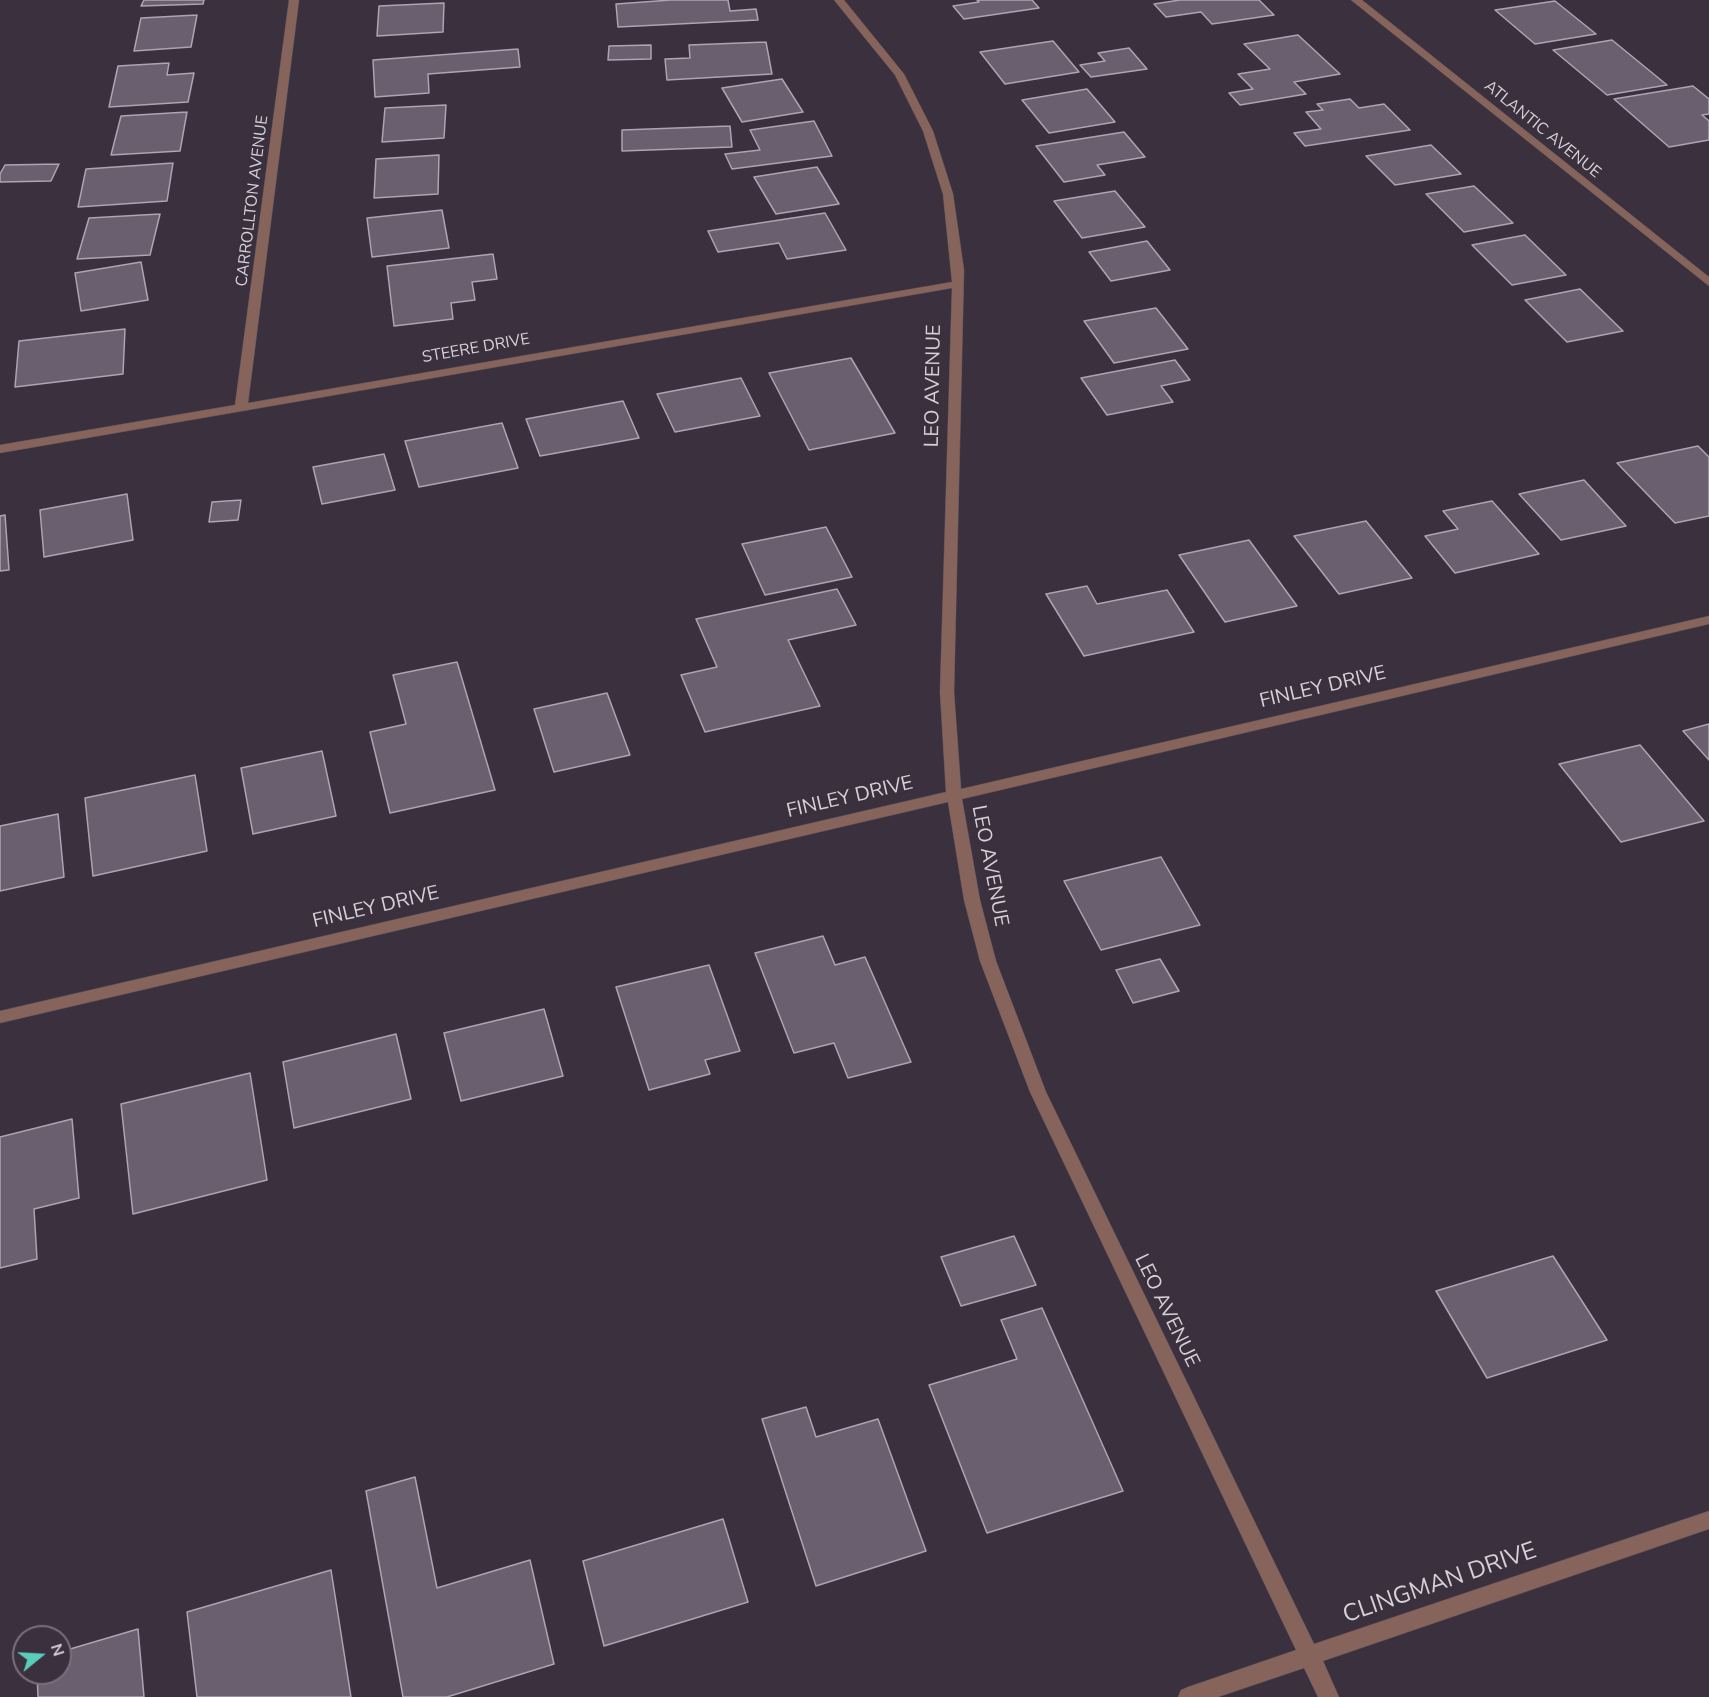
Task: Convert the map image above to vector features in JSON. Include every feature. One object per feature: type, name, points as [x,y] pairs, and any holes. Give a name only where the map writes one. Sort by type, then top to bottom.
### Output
[{"type":"street","name":"CARROLLTON AVENUE","points":[[241,407],[294,0]]},
{"type":"street","name":"LEO AVENUE","points":[[839,0],[899,74],[928,131],[948,194],[958,284],[947,692],[954,795],[972,900],[987,961],[1038,1092],[1329,1697]]},
{"type":"street","name":"ATLANTIC AVENUE","points":[[1356,0],[1709,283]]},
{"type":"street","name":"STEERE DRIVE","points":[[0,450],[958,284]]},
{"type":"street","name":"FINLEY DRIVE","points":[[0,1017],[1709,621]]},
{"type":"street","name":"CLINGMAN DRIVE","points":[[1188,1697],[1709,1520]]},
{"type":"building","points":[[144,0],[204,0],[203,4],[141,6]]},
{"type":"building","points":[[671,0],[728,0],[730,11],[756,9],[758,20],[618,27],[616,4]]},
{"type":"building","points":[[977,0],[1032,0],[1039,8],[964,19],[953,6],[979,2]]},
{"type":"building","points":[[1180,0],[1259,0],[1274,15],[1212,24],[1201,12],[1166,17],[1154,4]]},
{"type":"building","points":[[1555,1],[1596,34],[1535,44],[1495,10]]},
{"type":"building","points":[[444,3],[443,32],[377,36],[379,6]]},
{"type":"building","points":[[197,15],[191,47],[134,51],[141,18]]},
{"type":"building","points":[[1298,35],[1340,74],[1294,82],[1306,94],[1240,105],[1229,93],[1253,89],[1238,74],[1270,69],[1244,44]]},
{"type":"building","points":[[1612,40],[1667,85],[1607,95],[1553,50]]},
{"type":"building","points":[[1053,41],[1079,72],[1005,84],[980,52]]},
{"type":"building","points":[[766,42],[772,74],[667,80],[665,59],[690,58],[689,45]]},
{"type":"building","points":[[651,45],[651,59],[608,60],[609,46]]},
{"type":"building","points":[[1129,48],[1147,69],[1091,77],[1080,65],[1105,61],[1098,53]]},
{"type":"building","points":[[518,49],[520,67],[428,74],[429,93],[375,97],[373,60]]},
{"type":"building","points":[[169,63],[167,75],[194,73],[188,102],[109,107],[118,66]]},
{"type":"building","points":[[782,79],[803,112],[742,122],[722,88]]},
{"type":"building","points":[[1693,86],[1709,99],[1709,114],[1702,115],[1709,121],[1709,140],[1669,147],[1614,99]]},
{"type":"building","points":[[1087,89],[1115,122],[1049,133],[1022,100]]},
{"type":"building","points":[[1350,99],[1359,108],[1384,104],[1410,130],[1305,146],[1294,133],[1321,129],[1306,112],[1323,110],[1317,104]]},
{"type":"building","points":[[446,105],[444,138],[382,142],[385,108]]},
{"type":"building","points":[[187,112],[180,151],[111,155],[121,116]]},
{"type":"building","points":[[814,121],[832,156],[732,169],[725,154],[760,150],[750,130]]},
{"type":"building","points":[[730,126],[732,147],[622,151],[622,130]]},
{"type":"building","points":[[1124,132],[1145,157],[1097,165],[1105,175],[1064,182],[1036,146]]},
{"type":"building","points":[[1431,145],[1461,174],[1395,185],[1366,156]]},
{"type":"building","points":[[439,155],[438,194],[374,198],[376,159]]},
{"type":"building","points":[[173,163],[167,201],[78,207],[86,169]]},
{"type":"building","points":[[59,164],[51,181],[0,182],[0,174],[5,165]]},
{"type":"building","points":[[817,167],[839,204],[776,214],[754,177]]},
{"type":"building","points":[[1474,186],[1513,223],[1464,232],[1426,194]]},
{"type":"building","points":[[1115,191],[1145,227],[1082,238],[1054,201]]},
{"type":"building","points":[[442,210],[449,248],[372,257],[367,218]]},
{"type":"building","points":[[825,213],[846,250],[787,259],[779,243],[718,252],[708,231]]},
{"type":"building","points":[[160,214],[150,255],[77,259],[89,218]]},
{"type":"building","points":[[1525,235],[1566,275],[1512,285],[1472,245]]},
{"type":"building","points":[[1147,241],[1170,270],[1111,281],[1089,252]]},
{"type":"building","points":[[493,254],[497,279],[472,282],[475,300],[451,303],[453,319],[394,326],[387,266]]},
{"type":"building","points":[[141,262],[148,300],[81,311],[75,273]]},
{"type":"building","points":[[1580,289],[1623,331],[1567,342],[1525,300]]},
{"type":"building","points":[[1156,308],[1188,349],[1114,363],[1084,321]]},
{"type":"building","points":[[125,329],[123,374],[15,387],[19,341]]},
{"type":"building","points":[[851,358],[895,433],[809,450],[769,373]]},
{"type":"building","points":[[1175,360],[1190,380],[1161,386],[1173,402],[1107,415],[1081,378]]},
{"type":"building","points":[[741,378],[760,416],[675,432],[657,394]]},
{"type":"building","points":[[623,401],[639,438],[540,456],[526,419]]},
{"type":"building","points":[[502,423],[518,468],[419,487],[405,441]]},
{"type":"building","points":[[1698,446],[1709,457],[1709,516],[1675,523],[1617,463]]},
{"type":"building","points":[[384,454],[395,490],[322,504],[313,467]]},
{"type":"building","points":[[1584,480],[1626,526],[1561,540],[1519,494]]},
{"type":"building","points":[[127,494],[133,540],[44,557],[40,510]]},
{"type":"building","points":[[241,500],[238,520],[209,522],[212,502]]},
{"type":"building","points":[[1492,501],[1539,554],[1455,573],[1425,536],[1458,529],[1443,511]]},
{"type":"building","points":[[5,515],[9,570],[0,571],[0,516]]},
{"type":"building","points":[[1366,521],[1412,578],[1339,594],[1294,536]]},
{"type":"building","points":[[826,527],[852,577],[765,595],[742,544]]},
{"type":"building","points":[[1249,540],[1297,606],[1225,622],[1179,555]]},
{"type":"building","points":[[1087,586],[1097,604],[1167,590],[1194,632],[1084,656],[1046,594]]},
{"type":"building","points":[[837,589],[856,625],[788,640],[820,706],[705,732],[681,675],[717,667],[696,619]]},
{"type":"building","points":[[457,662],[495,790],[390,813],[370,732],[406,724],[393,675]]},
{"type":"building","points":[[607,693],[630,755],[554,772],[534,709]]},
{"type":"building","points":[[1709,724],[1709,760],[1683,731]]},
{"type":"building","points":[[1640,745],[1704,821],[1621,842],[1559,764]]},
{"type":"building","points":[[322,751],[336,816],[253,834],[241,768]]},
{"type":"building","points":[[195,775],[207,851],[93,876],[85,798]]},
{"type":"building","points":[[58,814],[64,877],[0,891],[0,826]]},
{"type":"building","points":[[1161,857],[1200,925],[1101,950],[1064,881]]},
{"type":"building","points":[[823,936],[835,965],[865,957],[911,1062],[848,1078],[834,1043],[794,1053],[755,953]]},
{"type":"building","points":[[1160,959],[1179,991],[1133,1003],[1116,970]]},
{"type":"building","points":[[709,965],[740,1051],[705,1060],[710,1074],[649,1090],[616,987]]},
{"type":"building","points":[[544,1009],[563,1076],[461,1101],[444,1033]]},
{"type":"building","points":[[396,1034],[411,1099],[294,1128],[283,1062]]},
{"type":"building","points":[[250,1073],[267,1180],[133,1214],[121,1104]]},
{"type":"building","points":[[72,1119],[79,1198],[34,1209],[37,1259],[0,1268],[0,1137]]},
{"type":"building","points":[[1014,1236],[1036,1285],[961,1306],[941,1257]]},
{"type":"building","points":[[1553,1256],[1607,1340],[1487,1378],[1436,1291]]},
{"type":"building","points":[[1042,1308],[1123,1491],[987,1533],[929,1385],[1017,1359],[1001,1320]]},
{"type":"building","points":[[806,1407],[816,1437],[878,1419],[926,1551],[816,1586],[762,1419]]},
{"type":"building","points":[[415,1477],[437,1588],[530,1560],[554,1664],[447,1697],[403,1697],[366,1491]]},
{"type":"building","points":[[723,1519],[748,1602],[604,1646],[583,1561]]},
{"type":"building","points":[[331,1570],[351,1697],[197,1697],[187,1612]]},
{"type":"building","points":[[138,1629],[144,1697],[38,1697],[38,1685],[72,1685],[72,1648]]}]
